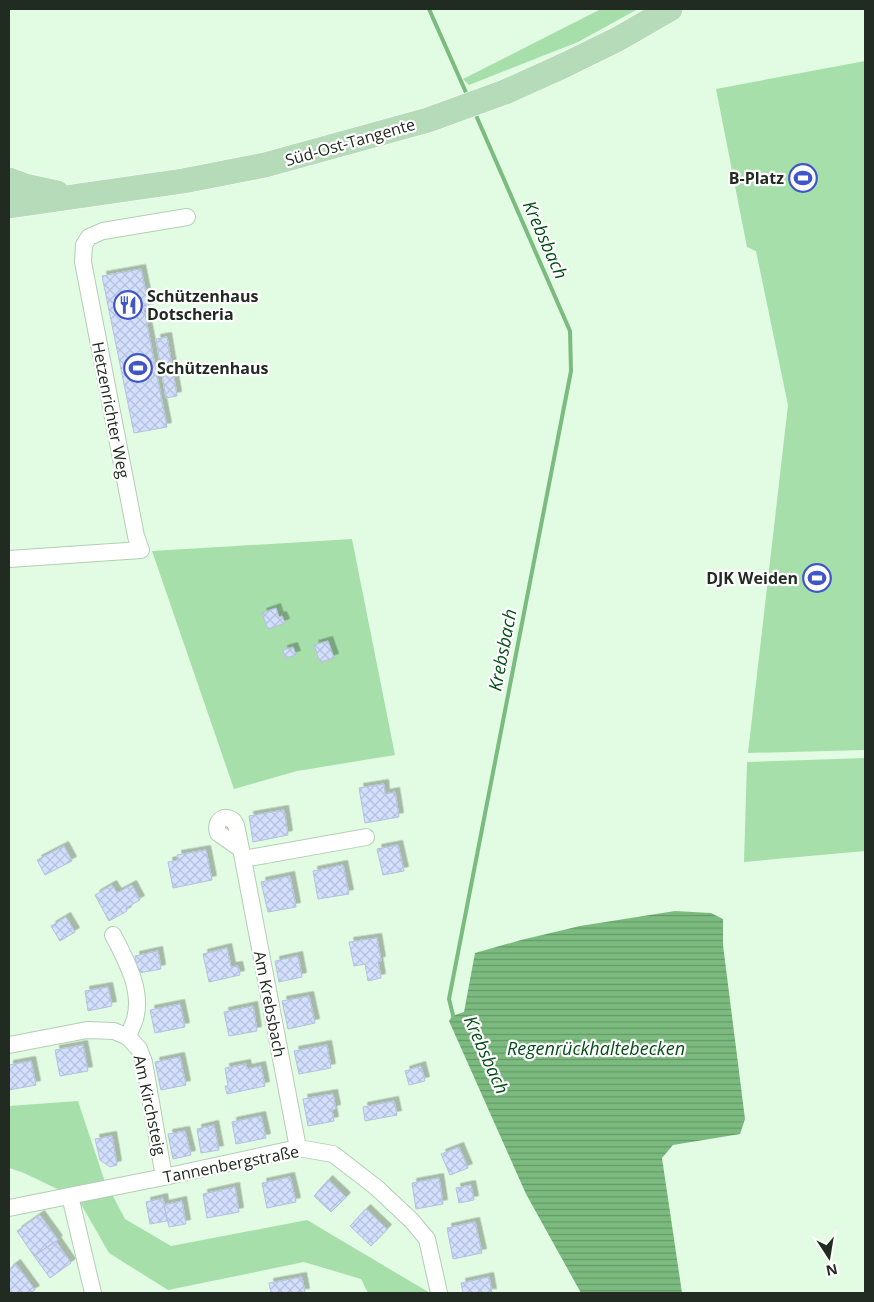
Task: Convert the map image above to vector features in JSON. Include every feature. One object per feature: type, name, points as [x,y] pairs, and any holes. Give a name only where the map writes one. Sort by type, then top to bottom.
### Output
[{"type":"main road","name":"Süd-Ost-Tangente","points":[[9,206],[183,181],[265,165],[428,120],[505,92],[565,65],[670,9]]},
{"type":"main road","points":[[9,180],[25,186],[74,197]]},
{"type":"street","name":"Hetzenrichter Weg","points":[[9,559],[141,550],[136,536],[83,262],[84,245],[89,237],[103,231],[187,217]]},
{"type":"street","name":"Am Krebsbach","points":[[298,1148],[242,854],[366,837]]},
{"type":"street","name":"Am Kirchsteig","points":[[113,936],[127,963],[134,985],[136,999],[135,1018],[128,1038]]},
{"type":"street","name":"Am Kirchsteig","points":[[9,1045],[87,1030],[114,1031],[128,1038],[139,1049],[144,1062],[164,1177]]},
{"type":"street","name":"Tannenbergstraße","points":[[9,1208],[298,1148],[333,1154],[377,1188],[412,1221],[427,1239],[439,1293]]},
{"type":"street","points":[[70,1196],[93,1293]]},
{"type":"shaded area","points":[[601,9],[638,9],[578,42],[469,85],[463,79]]},
{"type":"shaded area","name":"DJK Weiden","points":[[865,61],[865,750],[748,753],[788,405],[756,251],[747,247],[716,89]]},
{"type":"shaded area","points":[[352,539],[395,755],[297,771],[234,789],[152,551]]},
{"type":"shaded area","points":[[865,758],[865,851],[744,862],[747,762]]},
{"type":"shaded area","points":[[78,1101],[104,1179],[125,1219],[171,1246],[307,1220],[430,1293],[368,1293],[361,1279],[304,1262],[168,1290],[109,1253],[78,1199],[24,1173],[9,1168],[9,1106]]},
{"type":"water","name":"Regenrückhaltebecken","points":[[675,911],[711,913],[723,919],[723,945],[745,1119],[740,1134],[673,1145],[662,1158],[682,1293],[581,1293],[526,1194],[449,1021],[452,1016],[464,1012],[475,953],[580,926]]},
{"type":"building","name":"Schützenhaus","points":[[141,269],[149,308],[144,309],[167,427],[134,433],[102,276]]},
{"type":"building","points":[[167,337],[177,396],[166,398],[156,339]]},
{"type":"building","points":[[276,608],[279,617],[282,616],[285,623],[268,629],[262,613]]},
{"type":"building","points":[[328,641],[334,658],[320,662],[314,645]]},
{"type":"building","points":[[293,647],[296,655],[285,658],[283,650]]},
{"type":"building","points":[[384,784],[385,794],[395,792],[399,817],[365,823],[359,788]]},
{"type":"building","points":[[284,810],[288,835],[253,842],[249,816]]},
{"type":"building","points":[[398,845],[404,871],[383,875],[377,849]]},
{"type":"building","points":[[64,846],[72,861],[45,875],[37,860]]},
{"type":"building","points":[[206,850],[212,880],[173,888],[168,862],[178,860],[177,855]]},
{"type":"building","points":[[343,865],[349,894],[318,899],[313,871]]},
{"type":"building","points":[[290,876],[296,907],[268,912],[261,882]]},
{"type":"building","points":[[112,885],[117,893],[132,885],[140,900],[126,908],[127,911],[109,921],[95,895]]},
{"type":"building","points":[[66,917],[75,932],[60,941],[51,926]]},
{"type":"building","points":[[377,938],[381,961],[378,961],[381,978],[368,981],[365,964],[354,966],[349,942]]},
{"type":"building","points":[[227,948],[231,967],[238,966],[240,975],[209,982],[203,954]]},
{"type":"building","points":[[158,951],[161,969],[138,973],[135,956]]},
{"type":"building","points":[[298,956],[302,977],[279,982],[275,961]]},
{"type":"building","points":[[108,987],[112,1006],[88,1011],[85,991]]},
{"type":"building","points":[[309,996],[315,1023],[288,1029],[282,1001]]},
{"type":"building","points":[[180,1004],[185,1027],[155,1033],[150,1010]]},
{"type":"building","points":[[253,1006],[257,1031],[229,1036],[224,1012]]},
{"type":"building","points":[[83,1045],[88,1071],[60,1076],[55,1050]]},
{"type":"building","points":[[327,1045],[331,1068],[299,1074],[294,1051]]},
{"type":"building","points":[[180,1057],[186,1085],[161,1090],[155,1062]]},
{"type":"building","points":[[31,1061],[36,1085],[9,1090],[9,1065]]},
{"type":"building","points":[[246,1064],[247,1069],[261,1066],[265,1086],[227,1094],[225,1086],[228,1086],[225,1068]]},
{"type":"building","points":[[421,1066],[425,1081],[409,1085],[405,1071]]},
{"type":"building","points":[[333,1094],[336,1109],[332,1110],[334,1121],[308,1126],[303,1099]]},
{"type":"building","points":[[394,1101],[397,1115],[365,1121],[363,1107]]},
{"type":"building","points":[[261,1116],[266,1138],[236,1144],[232,1122]]},
{"type":"building","points":[[214,1125],[219,1150],[201,1153],[197,1129]]},
{"type":"building","points":[[185,1131],[191,1155],[173,1159],[168,1134]]},
{"type":"building","points":[[112,1136],[117,1165],[110,1167],[100,1160],[95,1139]]},
{"type":"building","points":[[459,1147],[468,1168],[450,1175],[441,1154]]},
{"type":"building","points":[[290,1177],[296,1202],[267,1208],[262,1183]]},
{"type":"building","points":[[439,1178],[443,1204],[416,1209],[412,1183]]},
{"type":"building","points":[[328,1180],[346,1197],[331,1212],[314,1196]]},
{"type":"building","points":[[471,1185],[474,1200],[459,1203],[456,1188]]},
{"type":"building","points":[[235,1187],[239,1212],[207,1218],[203,1194]]},
{"type":"building","points":[[163,1198],[167,1221],[150,1224],[146,1202]]},
{"type":"building","points":[[182,1201],[186,1224],[169,1227],[164,1205]]},
{"type":"building","points":[[366,1209],[387,1229],[371,1246],[350,1226]]},
{"type":"building","points":[[40,1215],[58,1240],[34,1256],[17,1231]]},
{"type":"building","points":[[475,1222],[482,1253],[453,1259],[447,1228]]},
{"type":"building","points":[[56,1241],[71,1263],[50,1278],[34,1256]]},
{"type":"building","points":[[16,1264],[35,1290],[30,1293],[9,1293],[9,1269]]},
{"type":"building","points":[[302,1277],[305,1293],[271,1293],[269,1283]]},
{"type":"building","points":[[489,1277],[492,1293],[463,1293],[461,1283]]},
{"type":"waterway","name":"Krebsbach","points":[[429,9],[468,97]]},
{"type":"waterway","name":"Krebsbach","points":[[454,1019],[449,999],[571,371],[570,331],[475,113]]},
{"type":"place","name":"B-Platz","points":[[803,178]]},
{"type":"place","name":"Schützenhaus Dotscheria","points":[[128,305]]},
{"type":"place","name":"Schützenhaus","points":[[138,368]]},
{"type":"place","name":"DJK Weiden","points":[[817,578]]}]
